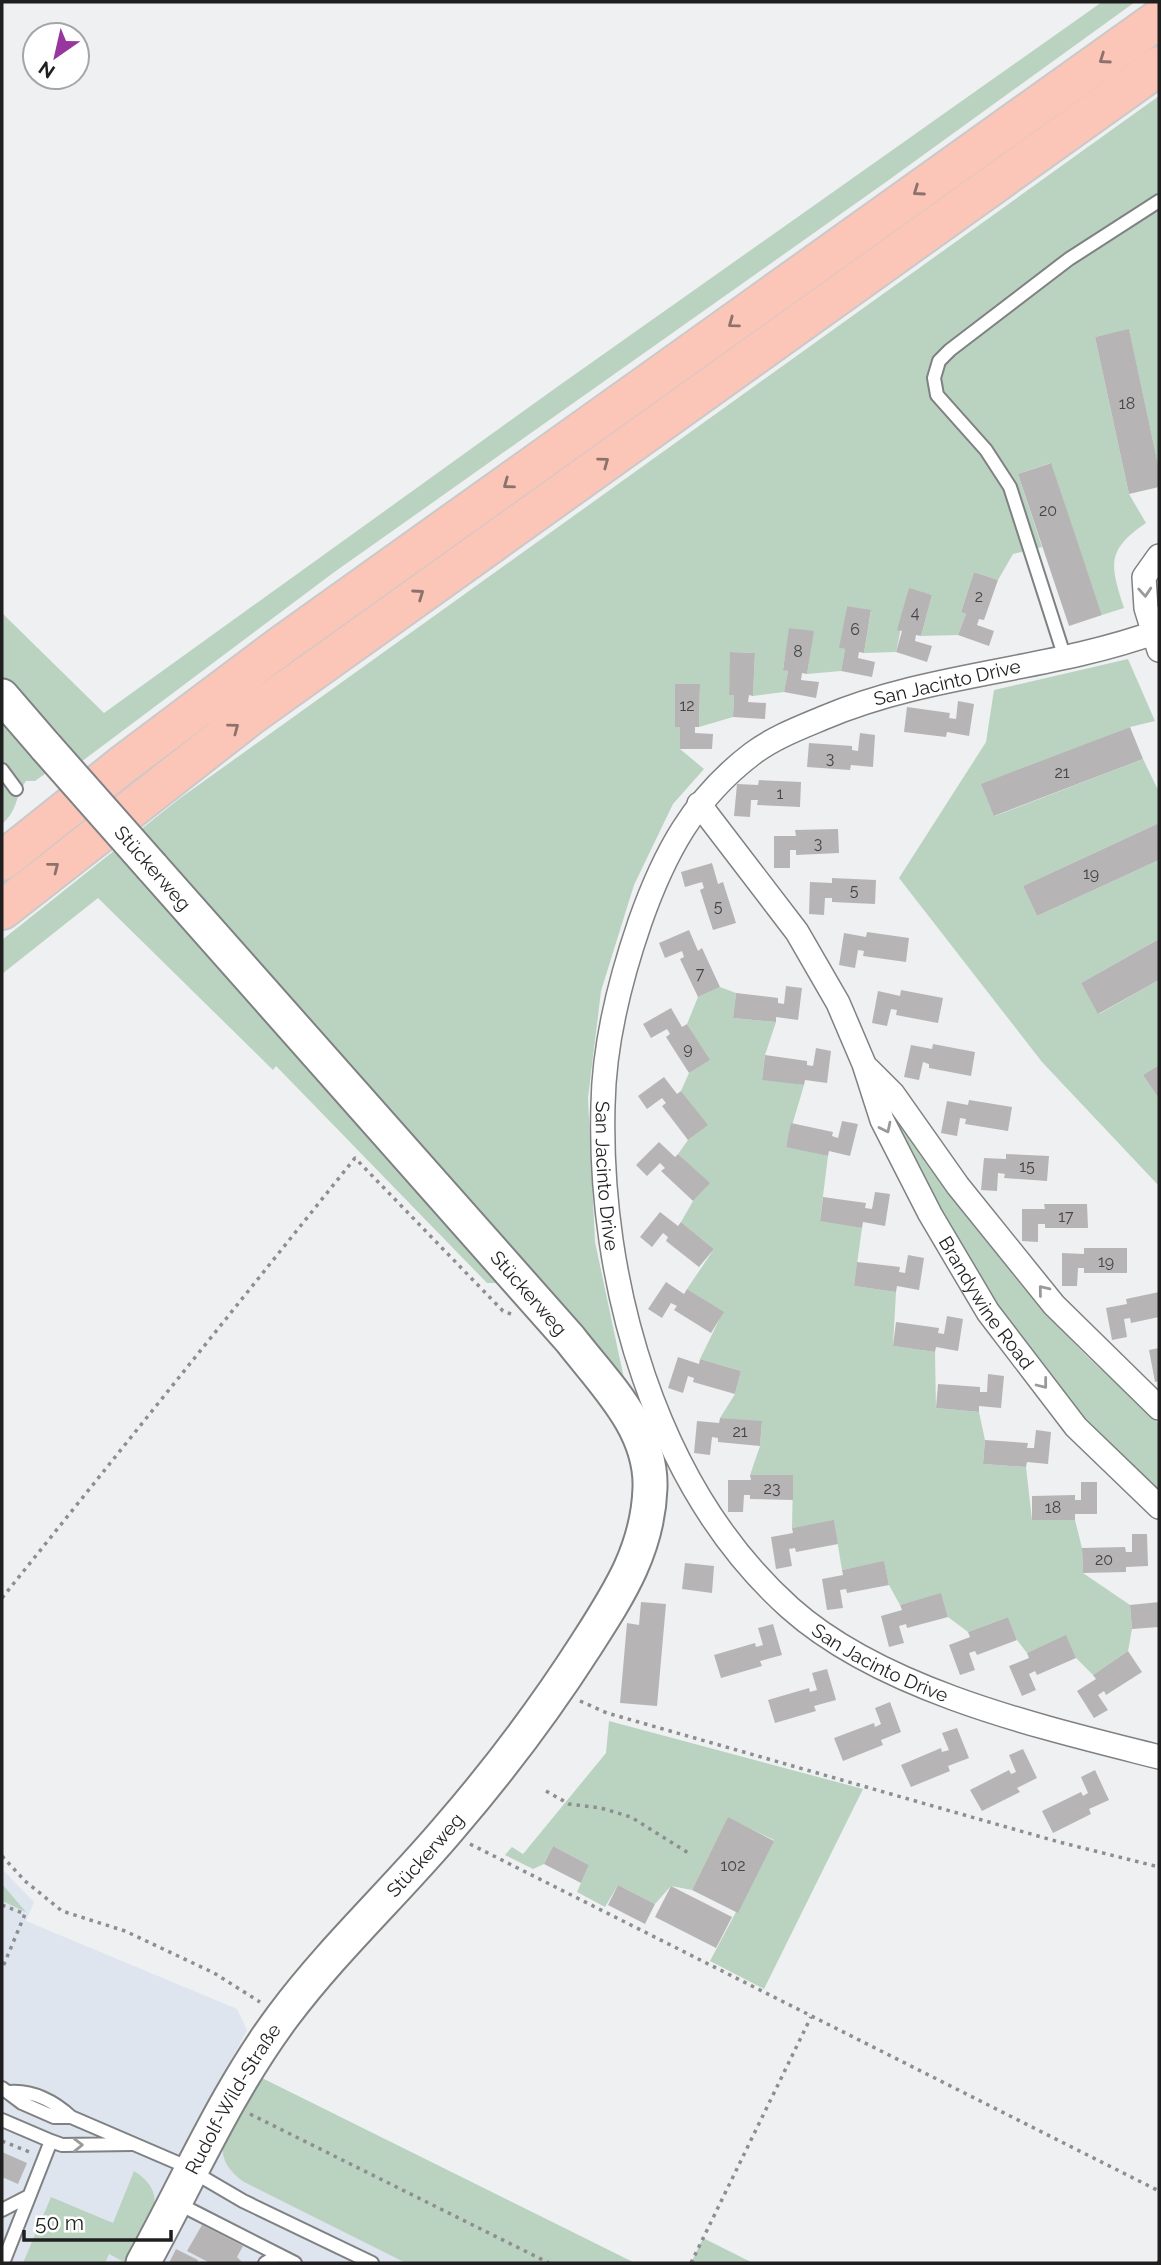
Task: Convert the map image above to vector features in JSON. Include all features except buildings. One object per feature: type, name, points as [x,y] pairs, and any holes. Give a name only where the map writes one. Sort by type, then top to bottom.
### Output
[{"type":"highway","points":[[2,861],[241,676],[1159,19]]},
{"type":"highway","points":[[2,911],[158,785],[261,708],[1159,66]]},
{"type":"street","points":[[1157,638],[1146,608],[1144,576],[1159,556]]},
{"type":"street","name":"San Jacinto Drive","points":[[1157,638],[896,691],[848,707],[792,731],[754,753],[699,804],[670,846],[626,962],[614,1017],[603,1104],[609,1224],[631,1340],[696,1496],[738,1554],[791,1609],[834,1640],[876,1663],[961,1699],[1020,1719],[1159,1757]]},
{"type":"street","name":"Stückerweg","points":[[2,696],[570,1339],[630,1414],[645,1453],[650,1486],[641,1548],[627,1580],[557,1690],[449,1829],[342,1947]]},
{"type":"street","name":"Brandywine Road","points":[[699,804],[797,932],[838,1003],[863,1064],[882,1121],[930,1214],[988,1312],[1076,1427],[1159,1507]]},
{"type":"street","name":"Brandywine Road","points":[[863,1064],[893,1094],[958,1186],[1054,1305],[1159,1409]]},
{"type":"street","name":"Rudolf-Wild-Straße","points":[[143,2263],[229,2104],[283,2016],[342,1947]]},
{"type":"lane","points":[[1065,656],[1010,487],[986,450],[945,408],[937,395],[934,378],[939,361],[950,349],[1080,252],[1159,201]]},
{"type":"lane","points":[[2,771],[16,789]]},
{"type":"lane","points":[[6,2090],[23,2090],[59,2105],[71,2118],[194,2170],[243,2201],[372,2263]]},
{"type":"lane","points":[[2,2120],[62,2145],[137,2144]]},
{"type":"lane","points":[[3,2263],[51,2141]]},
{"type":"lane","points":[[2,2210],[29,2196]]},
{"type":"lane","points":[[176,2203],[295,2263]]},
{"type":"lane","points":[[265,2263],[278,2255]]},
{"type":"path","points":[[2,1598],[355,1158],[503,1311],[514,1315]]},
{"type":"path","points":[[557,1690],[607,1713],[1059,1842],[1159,1867]]},
{"type":"path","points":[[546,1791],[569,1804],[601,1808],[631,1817],[690,1854]]},
{"type":"path","points":[[449,1829],[492,1857],[1159,2191]]},
{"type":"path","points":[[2,1856],[25,1881],[62,1911],[125,1931],[214,1973],[283,2016]]},
{"type":"path","points":[[2,1905],[25,1914],[2,1969]]},
{"type":"path","points":[[691,2263],[811,2017]]},
{"type":"path","points":[[229,2104],[549,2263]]},
{"type":"shaded area","points":[[2,1869],[34,1902],[26,1921],[237,2009],[247,2030],[126,2263],[2,2263]]},
{"type":"shaded area","points":[[235,2115],[532,2263],[157,2263]]},
{"type":"green space","points":[[1102,2],[1135,2],[886,182],[333,573],[81,762],[2,682],[2,613],[104,713],[557,387]]},
{"type":"green space","points":[[1159,96],[1159,469],[1129,330],[1095,337],[1129,494],[1146,523],[1124,542],[1115,560],[1116,580],[1124,608],[1102,615],[1050,463],[1018,474],[1042,547],[1013,554],[998,580],[974,572],[961,612],[966,614],[958,635],[921,636],[932,595],[909,589],[896,652],[864,653],[871,611],[847,606],[840,648],[845,649],[841,671],[807,674],[813,632],[790,628],[783,669],[788,671],[784,692],[753,696],[755,653],[731,652],[729,694],[734,695],[733,717],[699,727],[700,684],[680,727],[680,749],[704,769],[673,804],[634,885],[601,991],[588,1098],[595,1242],[626,1388],[288,1046],[502,1283],[487,1283],[276,1066],[273,1070],[98,898],[2,974],[2,940],[179,799]]},
{"type":"green space","points":[[1128,659],[1155,721],[1130,727],[982,785],[995,816],[1143,759],[1159,792],[1159,823],[1023,886],[1037,916],[1159,860],[1159,939],[1081,983],[1099,1014],[1159,980],[1159,1065],[1143,1075],[1159,1099],[1159,1186],[1042,1062],[899,878],[986,742],[994,690]]},
{"type":"green space","points":[[2,711],[49,771],[35,781],[26,781],[14,808],[2,824]]},
{"type":"green space","points":[[720,987],[736,993],[733,1018],[776,1022],[765,1055],[762,1079],[804,1085],[786,1146],[828,1156],[820,1220],[862,1228],[854,1286],[896,1292],[893,1346],[935,1352],[936,1408],[979,1412],[985,1440],[983,1464],[1026,1467],[1032,1520],[1075,1520],[1082,1548],[1083,1573],[1130,1605],[1132,1629],[1128,1651],[1093,1675],[1076,1658],[1066,1636],[1027,1653],[1017,1640],[1008,1617],[968,1632],[948,1617],[941,1594],[900,1605],[889,1585],[884,1562],[842,1570],[834,1521],[792,1528],[793,1476],[750,1475],[760,1446],[762,1422],[720,1418],[735,1394],[741,1371],[700,1359],[723,1312],[687,1289],[714,1249],[681,1222],[693,1201],[709,1183],[678,1154],[688,1140],[707,1125],[681,1091],[689,1073],[709,1060],[687,1024],[698,997]]},
{"type":"green space","points":[[885,1097],[952,1194],[1025,1288],[1078,1347],[1159,1424],[1159,1497],[1074,1408],[998,1311],[937,1207],[882,1100]]},
{"type":"green space","points":[[609,1721],[863,1789],[764,1989],[710,1961],[774,1840],[728,1818],[692,1890],[671,1886],[655,1904],[618,1885],[605,1907],[577,1892],[589,1865],[553,1846],[544,1864],[533,1869],[505,1855],[512,1847],[523,1854],[606,1753]]},
{"type":"green space","points":[[2,1884],[26,1912],[2,1901]]},
{"type":"green space","points":[[260,2077],[635,2263],[406,2263],[244,2182],[230,2170],[224,2157],[226,2130]]},
{"type":"green space","points":[[134,2171],[146,2181],[153,2192],[155,2203],[148,2226],[126,2263],[109,2254],[105,2263],[23,2263],[51,2197],[113,2223]]},
{"type":"green space","points":[[703,2238],[753,2263],[691,2263]]}]
